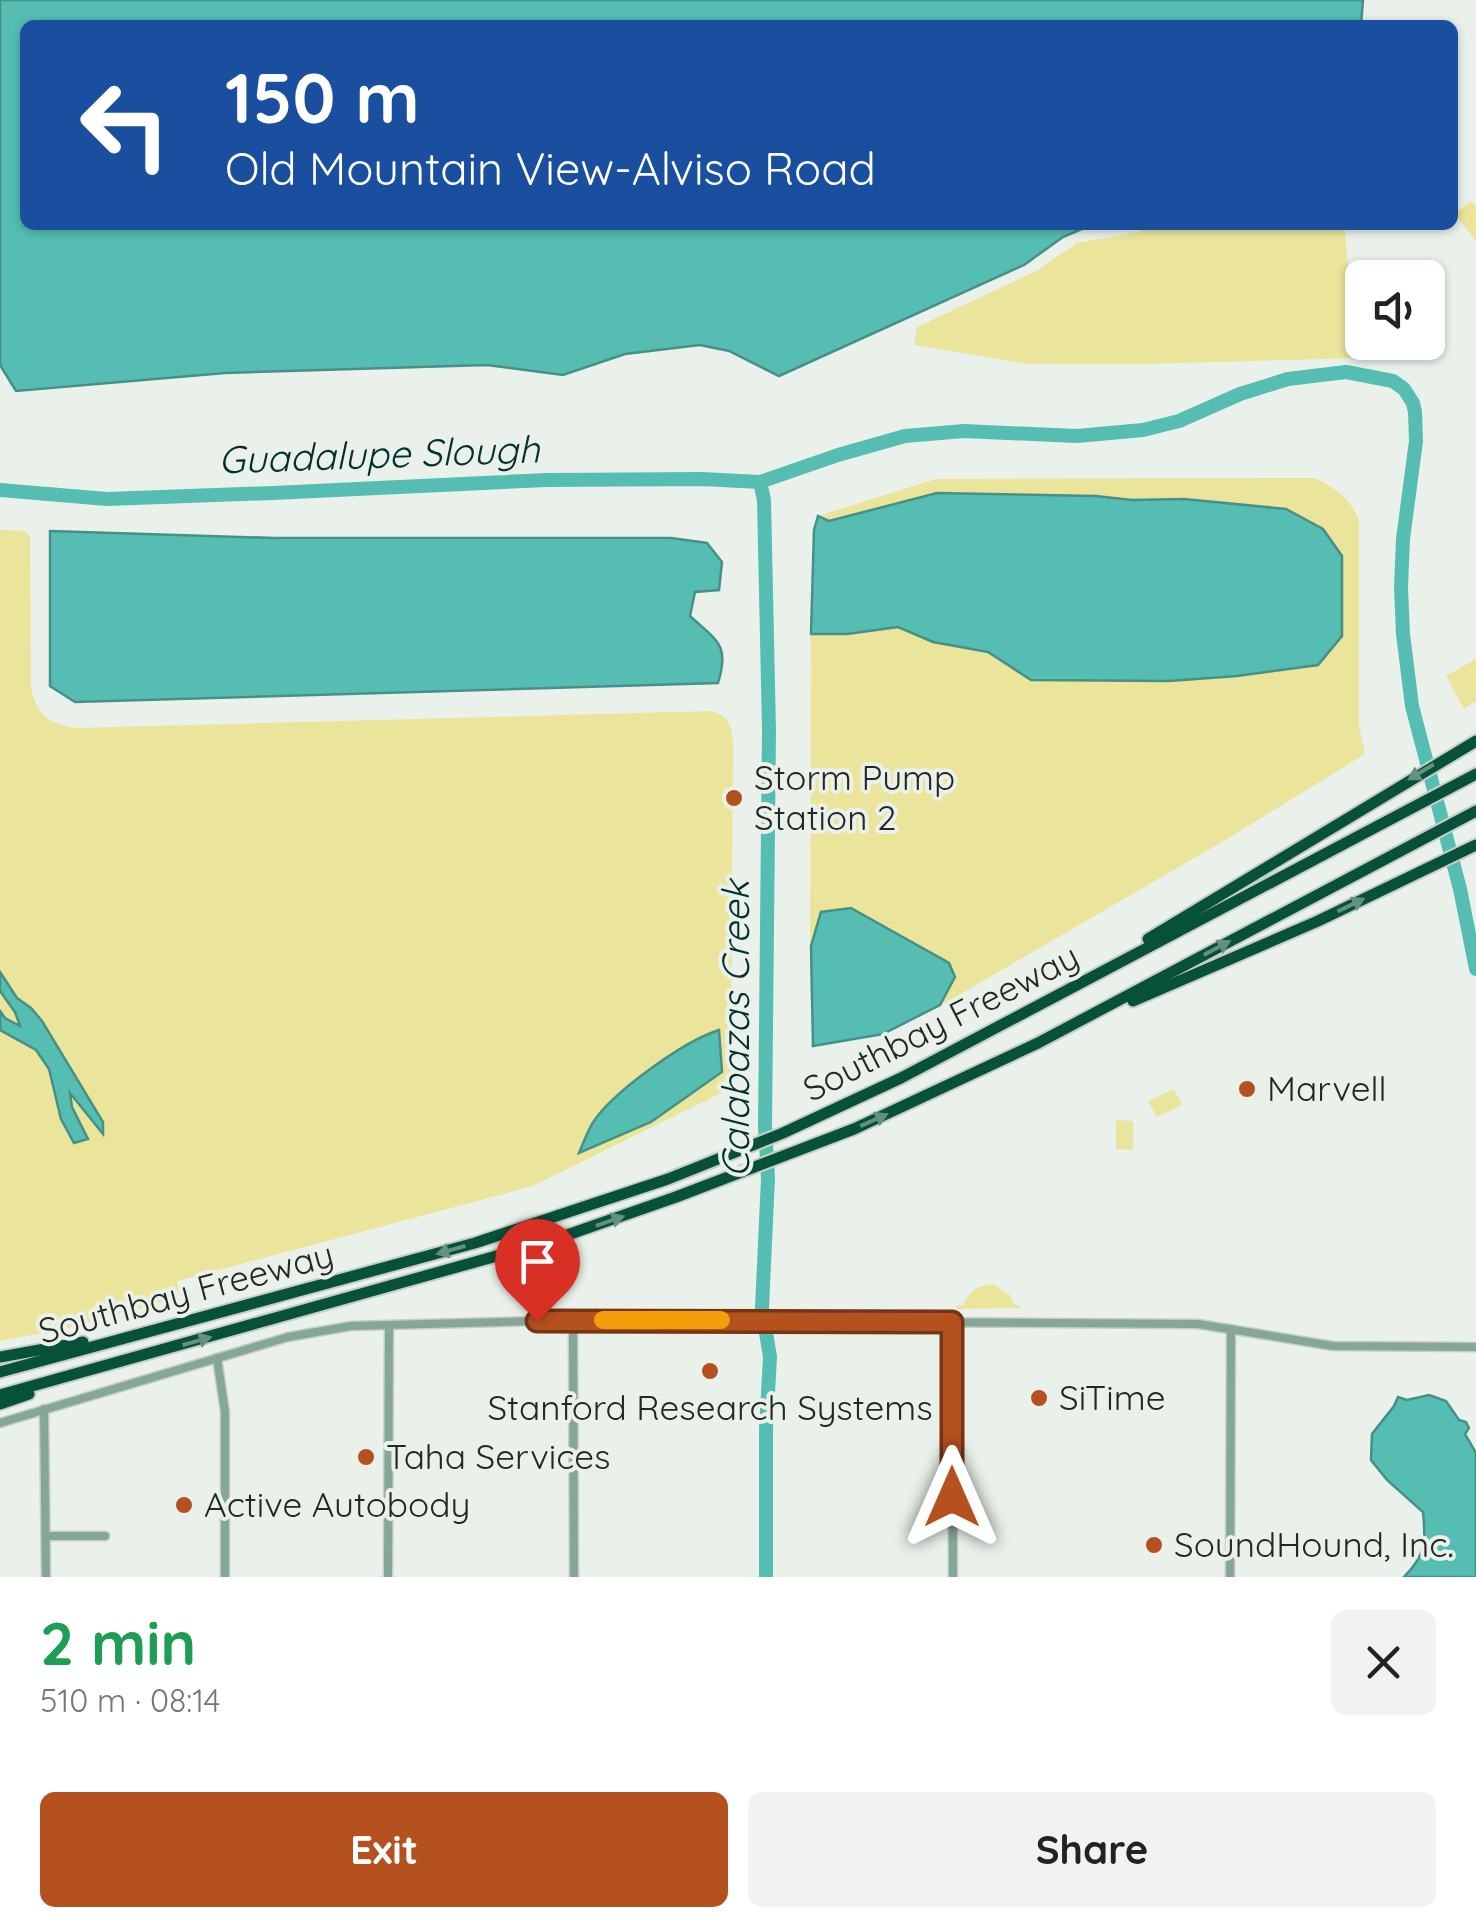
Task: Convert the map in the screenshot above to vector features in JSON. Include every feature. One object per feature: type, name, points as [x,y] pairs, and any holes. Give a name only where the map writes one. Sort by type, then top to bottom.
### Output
[{"type":"highway","points":[[1081,982],[1476,741]]},
{"type":"highway","name":"Southbay Freeway","points":[[0,1372],[475,1243],[668,1179],[784,1133],[901,1078],[1476,774]]},
{"type":"highway","name":"Southbay Freeway","points":[[0,1395],[516,1251],[617,1218],[898,1110],[1038,1043],[1476,812]]},
{"type":"highway","points":[[1038,1043],[1318,921],[1473,846]]},
{"type":"highway","points":[[0,1357],[171,1325]]},
{"type":"highway","points":[[0,1404],[104,1367]]},
{"type":"street","points":[[574,1320],[574,1577]]},
{"type":"street","points":[[0,1423],[316,1330],[389,1325],[574,1320],[1198,1324],[1345,1348],[1476,1347]]},
{"type":"street","points":[[952,1322],[953,1577]]},
{"type":"street","points":[[388,1577],[389,1325]]},
{"type":"street","points":[[1230,1577],[1231,1329]]},
{"type":"street","points":[[216,1358],[226,1412],[225,1577]]},
{"type":"street","points":[[44,1408],[46,1577]]},
{"type":"street","points":[[46,1536],[105,1536]]},
{"type":"shaded area","points":[[1471,201],[1476,207],[1476,241],[1458,218],[1458,211]]},
{"type":"shaded area","points":[[1144,230],[1344,230],[1345,358],[1028,364],[914,345],[917,327],[1038,270],[1077,243]]},
{"type":"shaded area","points":[[1315,478],[1341,494],[1359,519],[1359,726],[1365,754],[940,1006],[883,1034],[813,1046],[811,634],[814,530],[818,516],[936,479]]},
{"type":"shaded area","points":[[0,530],[25,531],[30,536],[31,688],[41,711],[51,721],[67,726],[712,711],[726,719],[733,741],[731,1088],[533,1186],[177,1281],[179,1298],[68,1328],[0,1341]]},
{"type":"shaded area","points":[[1476,659],[1476,701],[1464,709],[1446,676]]},
{"type":"shaded area","points":[[1174,1089],[1182,1105],[1157,1117],[1148,1101]]},
{"type":"shaded area","points":[[1116,1120],[1133,1121],[1133,1150],[1116,1149]]},
{"type":"shaded area","points":[[993,1284],[1020,1308],[957,1309],[975,1290]]},
{"type":"water","points":[[0,0],[1363,0],[1361,20],[20,20],[20,230],[1079,230],[1024,265],[779,376],[729,351],[700,345],[625,354],[563,375],[487,365],[225,373],[16,391],[0,365]]},
{"type":"water","points":[[937,493],[1184,499],[1286,509],[1323,529],[1342,556],[1342,636],[1318,665],[1169,681],[1031,680],[988,652],[933,642],[898,627],[811,634],[814,530],[818,516],[829,521]]},
{"type":"water","points":[[50,531],[275,538],[671,538],[707,543],[722,562],[719,590],[695,592],[690,616],[719,644],[721,670],[718,683],[75,702],[50,686]]},
{"type":"water","points":[[851,908],[949,963],[955,977],[940,1005],[883,1034],[813,1046],[811,946],[821,912]]},
{"type":"water","points":[[0,972],[17,998],[42,1021],[103,1122],[103,1134],[70,1093],[72,1107],[88,1139],[74,1143],[61,1119],[49,1069],[36,1050],[0,1030],[0,1011],[20,1026],[0,991]]},
{"type":"water","points":[[719,1030],[722,1072],[651,1122],[579,1153],[592,1124],[615,1098],[668,1056]]},
{"type":"water","points":[[1429,1395],[1446,1401],[1459,1420],[1466,1422],[1469,1428],[1465,1434],[1476,1453],[1476,1577],[1404,1577],[1423,1547],[1423,1512],[1371,1460],[1372,1434],[1398,1397],[1407,1400]]},
{"type":"waterway","name":"Guadalupe Slough","points":[[0,490],[107,499],[547,480],[760,482],[905,436],[964,431],[1077,436],[1143,430],[1179,421],[1240,394],[1288,379],[1346,372],[1393,381],[1404,389],[1415,412],[1416,441],[1401,587],[1412,706],[1460,889],[1476,969]]},
{"type":"waterway","name":"Calabazas Creek","points":[[760,482],[764,500],[769,730],[765,1126],[768,1178],[762,1308],[770,1357],[766,1577]]},
{"type":"slow traffic","points":[[603,1320],[721,1320]]},
{"type":"place","name":"Storm Pump Station 2","points":[[734,798]]},
{"type":"place","name":"Marvell","points":[[1247,1089]]},
{"type":"place","name":"Stanford Research Systems","points":[[710,1371]]},
{"type":"place","name":"SiTime","points":[[1039,1398]]},
{"type":"place","name":"Taha Services","points":[[366,1457]]},
{"type":"place","name":"Active Autobody","points":[[184,1505]]},
{"type":"place","name":"SoundHound, Inc.","points":[[1154,1545]]},
{"type":"route","points":[[537,1321],[952,1322],[952,1497]]}]
